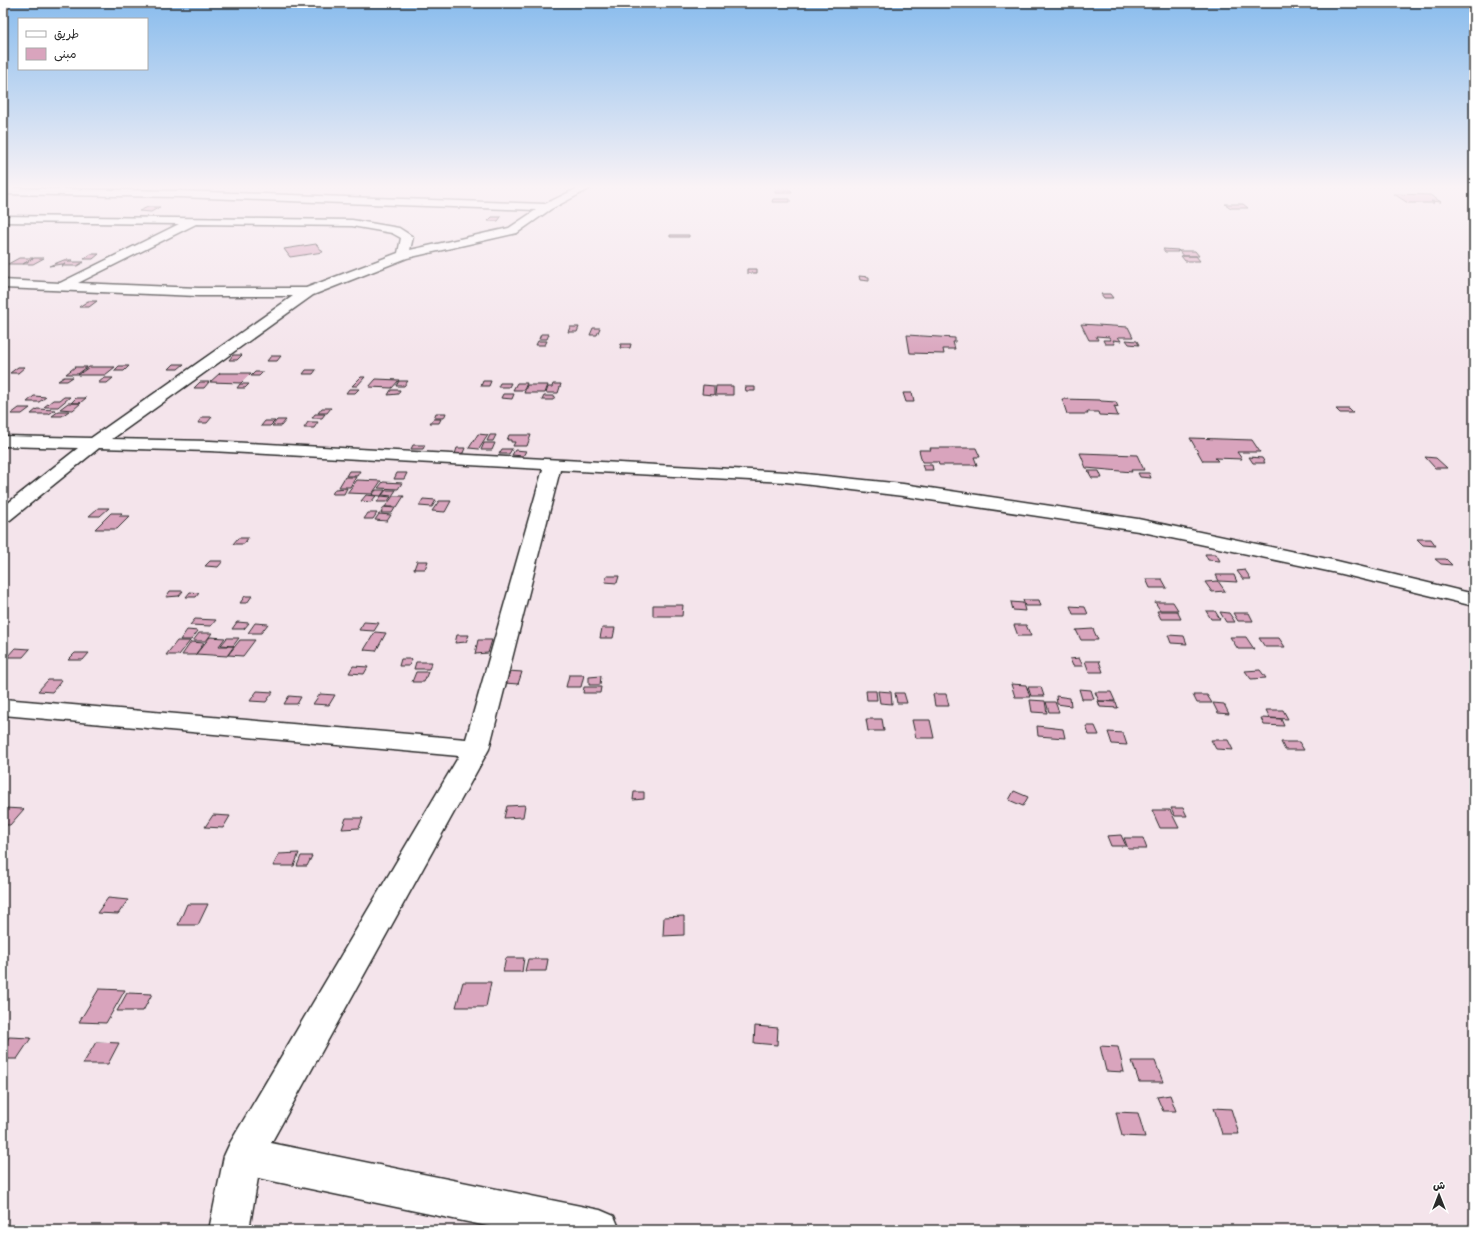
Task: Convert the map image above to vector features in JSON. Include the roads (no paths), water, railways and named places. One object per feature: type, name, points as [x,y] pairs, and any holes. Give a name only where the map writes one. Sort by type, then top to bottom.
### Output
[{"type":"street","points":[[64,286],[149,244]]},
{"type":"street","points":[[404,255],[406,244]]},
{"type":"street","points":[[3,516],[95,443],[308,292],[404,255],[456,244]]},
{"type":"street","points":[[3,284],[198,292],[308,292]]},
{"type":"street","points":[[3,441],[210,446],[786,477],[902,490],[1138,525],[1337,567],[1474,600]]},
{"type":"street","points":[[229,1230],[243,1156],[476,749],[553,464]]},
{"type":"street","points":[[3,707],[476,749]]},
{"type":"street","points":[[243,1156],[600,1230]]}]
